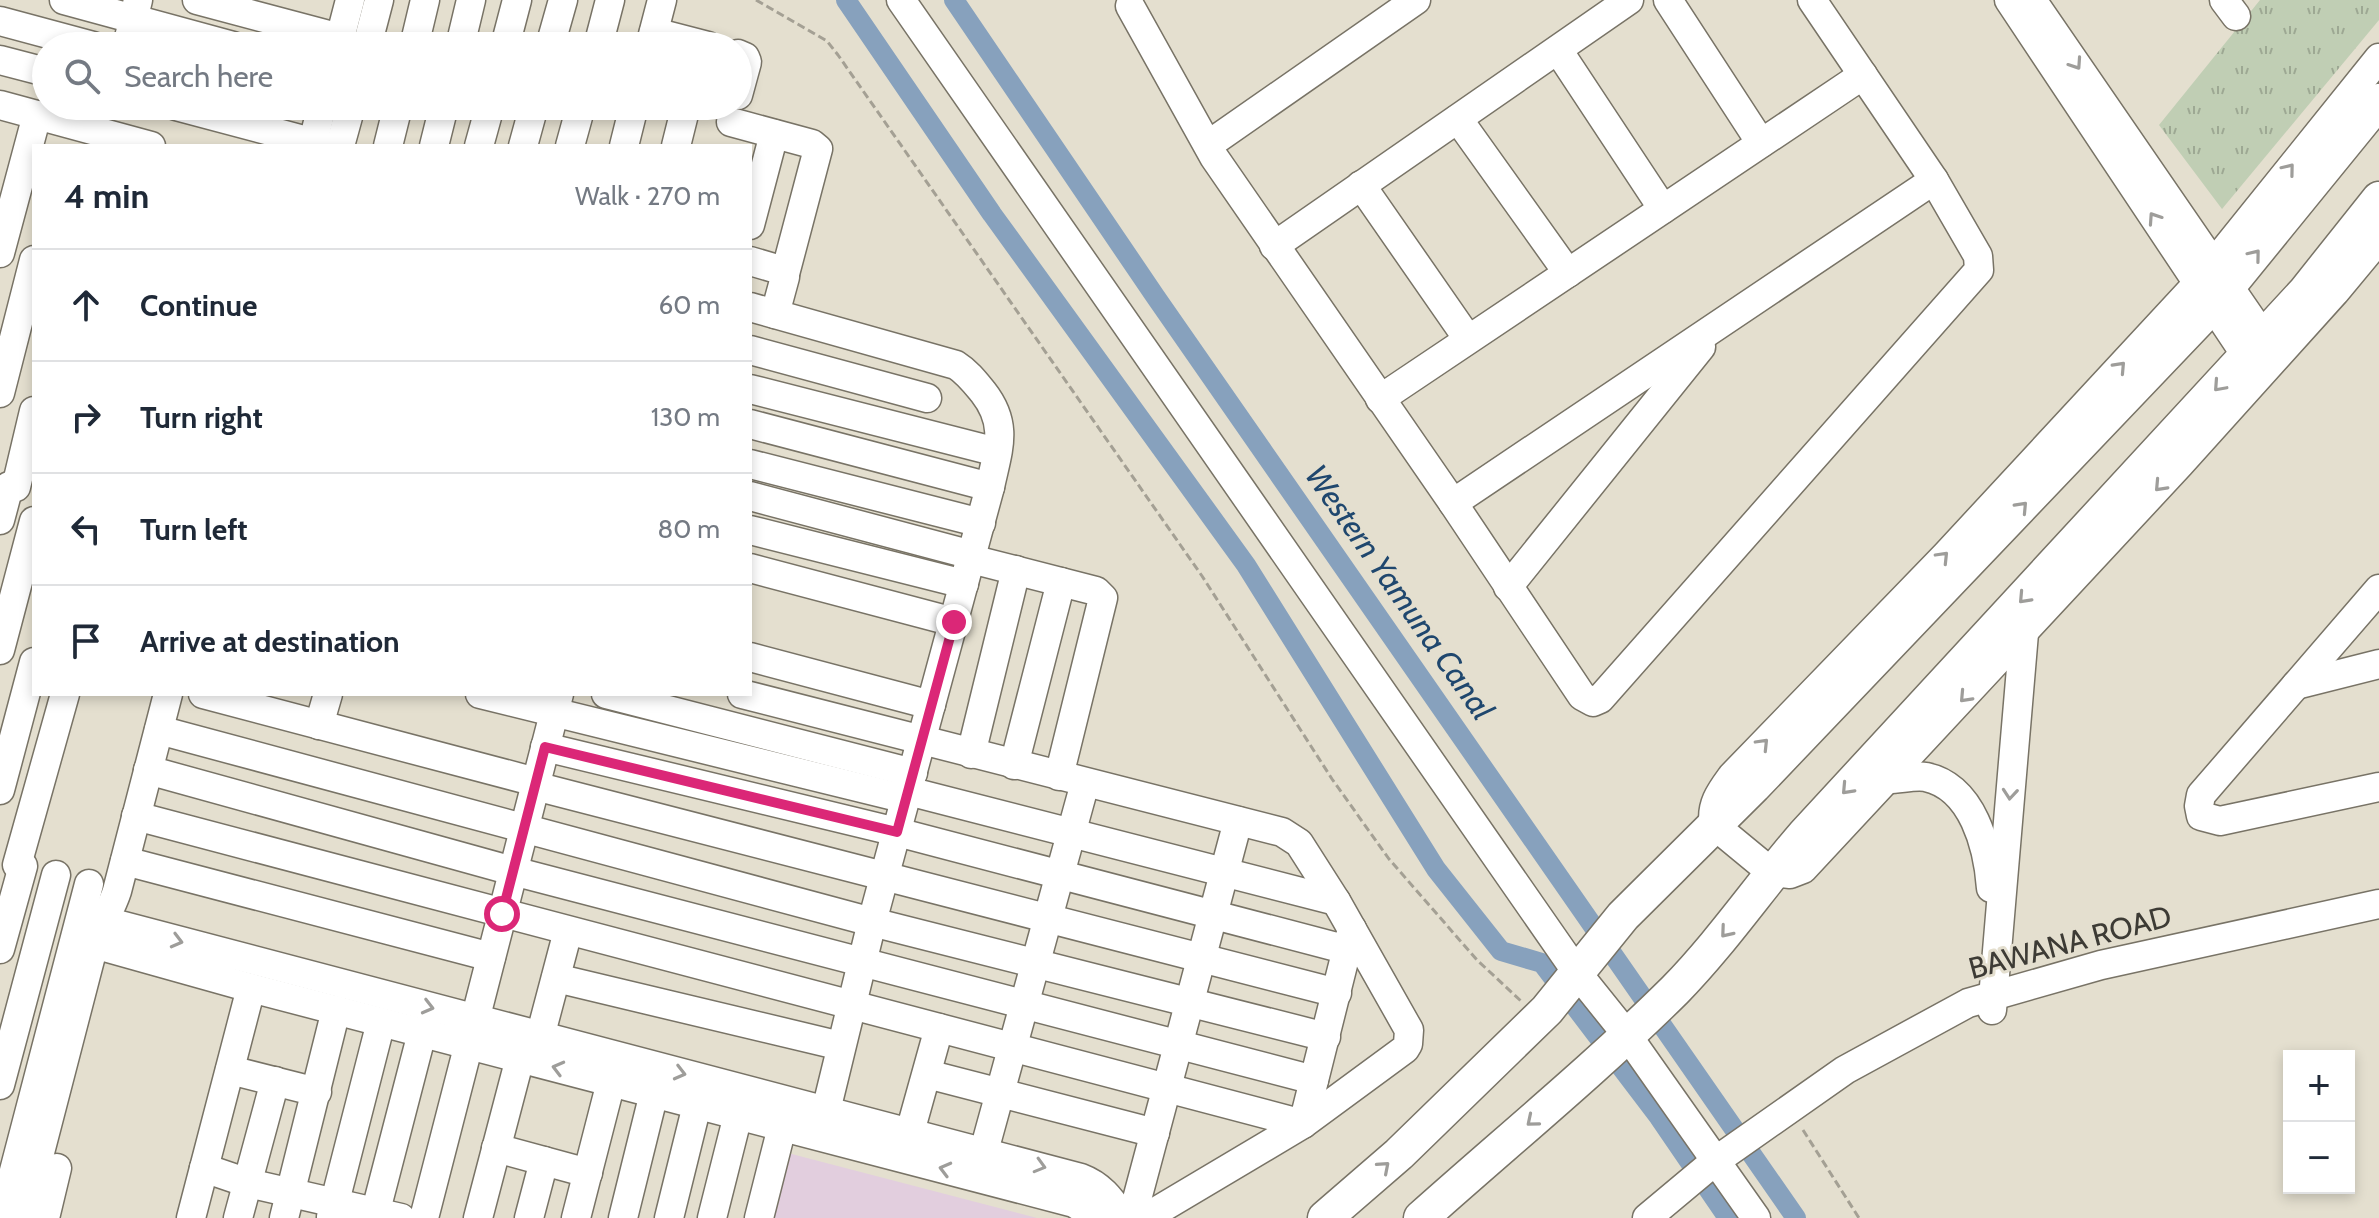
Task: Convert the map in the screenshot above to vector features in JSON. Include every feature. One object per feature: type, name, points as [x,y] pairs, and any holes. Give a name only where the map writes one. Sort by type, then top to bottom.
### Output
[{"type":"main road","points":[[1325,1218],[1399,1154],[1543,1014],[1623,916],[1993,537],[2379,101]]},
{"type":"main road","points":[[1421,1218],[1591,1070],[1677,988],[1730,927],[1771,872],[2262,357],[2305,292],[2379,199]]},
{"type":"street","points":[[64,0],[175,32]]},
{"type":"street","points":[[197,0],[309,32]]},
{"type":"street","points":[[356,32],[379,0]]},
{"type":"street","points":[[417,32],[425,0]]},
{"type":"street","points":[[463,32],[471,0]]},
{"type":"street","points":[[509,32],[517,0]]},
{"type":"street","points":[[554,32],[563,0]]},
{"type":"street","points":[[602,32],[610,0]]},
{"type":"street","points":[[654,32],[662,0]]},
{"type":"street","points":[[901,0],[1578,974],[1722,1167],[1756,1218]]},
{"type":"street","points":[[1208,145],[1416,0]]},
{"type":"street","points":[[1274,246],[1629,0]]},
{"type":"street","points":[[1668,0],[1761,143]]},
{"type":"street","points":[[1132,2],[1208,145],[1274,246],[1588,701],[1600,699],[1979,270],[1978,256],[1934,180],[1812,0]]},
{"type":"street","points":[[2009,0],[2262,357]]},
{"type":"street","points":[[2032,0],[2213,285]]},
{"type":"street","points":[[345,1],[347,32]]},
{"type":"street","points":[[0,21],[41,32]]},
{"type":"street","points":[[1558,50],[1663,209]]},
{"type":"street","points":[[2213,285],[2379,58]]},
{"type":"street","points":[[0,60],[32,68]]},
{"type":"street","points":[[1380,399],[1863,75]]},
{"type":"street","points":[[2,113],[32,115]]},
{"type":"street","points":[[1458,119],[1568,273]]},
{"type":"street","points":[[0,253],[36,120]]},
{"type":"street","points":[[44,120],[66,135],[135,144]]},
{"type":"street","points":[[229,120],[319,144]]},
{"type":"street","points":[[321,120],[323,144]]},
{"type":"street","points":[[324,144],[341,120]]},
{"type":"street","points":[[388,144],[394,120]]},
{"type":"street","points":[[434,144],[440,120]]},
{"type":"street","points":[[480,144],[486,120]]},
{"type":"street","points":[[524,144],[530,120]]},
{"type":"street","points":[[571,144],[577,120]]},
{"type":"street","points":[[624,144],[630,120]]},
{"type":"street","points":[[676,144],[682,120]]},
{"type":"street","points":[[739,120],[774,134],[812,144],[818,153],[785,274],[763,310],[936,359],[963,370],[995,406],[1000,427],[981,523],[872,922],[823,1124]]},
{"type":"street","points":[[752,217],[774,134]]},
{"type":"street","points":[[1453,503],[1934,180]]},
{"type":"street","points":[[1361,185],[1468,339]]},
{"type":"street","points":[[1714,825],[1771,872],[1790,874],[1803,869],[2024,633],[2262,357],[2379,239]]},
{"type":"street","points":[[752,262],[785,274]]},
{"type":"street","points":[[0,393],[32,268]]},
{"type":"street","points":[[1508,587],[1718,326]]},
{"type":"street","points":[[752,351],[927,398]]},
{"type":"street","points":[[918,432],[936,359]]},
{"type":"street","points":[[752,390],[997,452]]},
{"type":"street","points":[[0,520],[15,487],[32,419]]},
{"type":"street","points":[[752,425],[990,487]]},
{"type":"street","points":[[752,465],[981,523]]},
{"type":"street","points":[[752,497],[969,566]]},
{"type":"street","points":[[0,650],[32,529]]},
{"type":"street","points":[[752,530],[969,566],[1016,570],[1096,591],[1103,598],[1072,779],[1071,833],[984,1151]]},
{"type":"street","points":[[752,569],[954,622]]},
{"type":"street","points":[[971,754],[1016,570]]},
{"type":"street","points":[[1014,765],[1061,582]]},
{"type":"street","points":[[2379,589],[2201,795],[2199,806],[2201,816],[2220,821],[2379,787]]},
{"type":"street","points":[[1984,1004],[2024,633]]},
{"type":"street","points":[[752,658],[931,705]]},
{"type":"street","points":[[2296,685],[2379,664]]},
{"type":"street","points":[[0,790],[32,670]]},
{"type":"street","points":[[0,949],[14,864],[64,696]]},
{"type":"street","points":[[23,1205],[109,922],[168,696]]},
{"type":"street","points":[[210,696],[1337,993]]},
{"type":"street","points":[[319,725],[327,696]]},
{"type":"street","points":[[495,696],[556,704],[909,788]]},
{"type":"street","points":[[612,696],[909,788],[1336,901]]},
{"type":"street","points":[[750,696],[1292,837],[1336,901],[1350,939],[1409,1030],[1408,1044],[1303,1124],[1145,1218]]},
{"type":"street","points":[[424,1218],[556,704]]},
{"type":"street","points":[[159,730],[872,922],[1326,1037]]},
{"type":"street","points":[[545,747],[897,832],[1213,914],[1350,939]]},
{"type":"street","points":[[148,770],[513,871],[1314,1080]]},
{"type":"street","points":[[1889,779],[1925,777],[1954,790],[1976,822],[1989,867],[1992,921],[1982,973],[1984,1004]]},
{"type":"street","points":[[136,816],[1303,1124]]},
{"type":"street","points":[[1132,1218],[1238,821]]},
{"type":"street","points":[[125,861],[491,957]]},
{"type":"street","points":[[14,864],[89,884],[109,922],[251,988],[422,1033],[473,1032],[540,1037],[1074,1203],[1098,1218]]},
{"type":"street","points":[[0,1085],[56,875]]},
{"type":"street","points":[[23,1205],[89,884]]},
{"type":"street","name":"BAWANA ROAD","points":[[1647,1218],[1771,1132],[1845,1070],[1984,1004],[2101,965],[2379,904]]},
{"type":"street","points":[[109,922],[473,1032],[520,1058],[697,1105],[782,1127],[823,1124],[910,1132],[984,1151],[1096,1184],[1124,1218]]},
{"type":"street","name":"BAWANA ROAD","points":[[1771,1132],[1799,1122],[1984,1004],[2106,984],[2379,924]]},
{"type":"street","points":[[540,1037],[568,931]]},
{"type":"street","points":[[1303,1124],[1350,939]]},
{"type":"street","points":[[556,978],[841,1046]]},
{"type":"street","points":[[191,1218],[251,988]]},
{"type":"street","points":[[288,1205],[336,1010]]},
{"type":"street","points":[[333,1210],[381,1022]]},
{"type":"street","points":[[910,1132],[939,1028]]},
{"type":"street","points":[[204,1168],[248,1183],[288,1205],[384,1216],[422,1033]]},
{"type":"street","points":[[478,1218],[520,1058]]},
{"type":"street","points":[[230,1070],[317,1092]]},
{"type":"street","points":[[927,1074],[1155,1133]]},
{"type":"street","points":[[238,1218],[275,1081]]},
{"type":"street","points":[[576,1218],[611,1082]]},
{"type":"street","points":[[623,1218],[654,1093]]},
{"type":"street","points":[[669,1218],[697,1105]]},
{"type":"street","points":[[712,1218],[738,1115]]},
{"type":"street","points":[[759,1218],[782,1127]]},
{"type":"street","points":[[496,1148],[588,1173]]},
{"type":"street","points":[[529,1218],[544,1161]]},
{"type":"street","name":"BAWANA ROAD","points":[[1676,1218],[1722,1167]]},
{"type":"path","points":[[756,0],[827,41],[838,55],[1202,576],[1332,779],[1389,859],[1477,960],[1543,1014]]},
{"type":"path","points":[[1799,1122],[1859,1218]]},
{"type":"shaded area","points":[[784,1152],[1037,1218],[767,1218]]},
{"type":"green space","points":[[2260,0],[2379,0],[2379,20],[2222,209],[2159,125]]},
{"type":"waterway","points":[[846,0],[992,214],[1246,565],[1436,869],[1501,951],[1542,963],[1659,1117],[1728,1218]]},
{"type":"waterway","name":"Western Yamuna Canal","points":[[954,0],[1155,296],[1796,1218]]},
{"type":"route","points":[[502,914],[545,747],[897,832],[954,622]]}]
